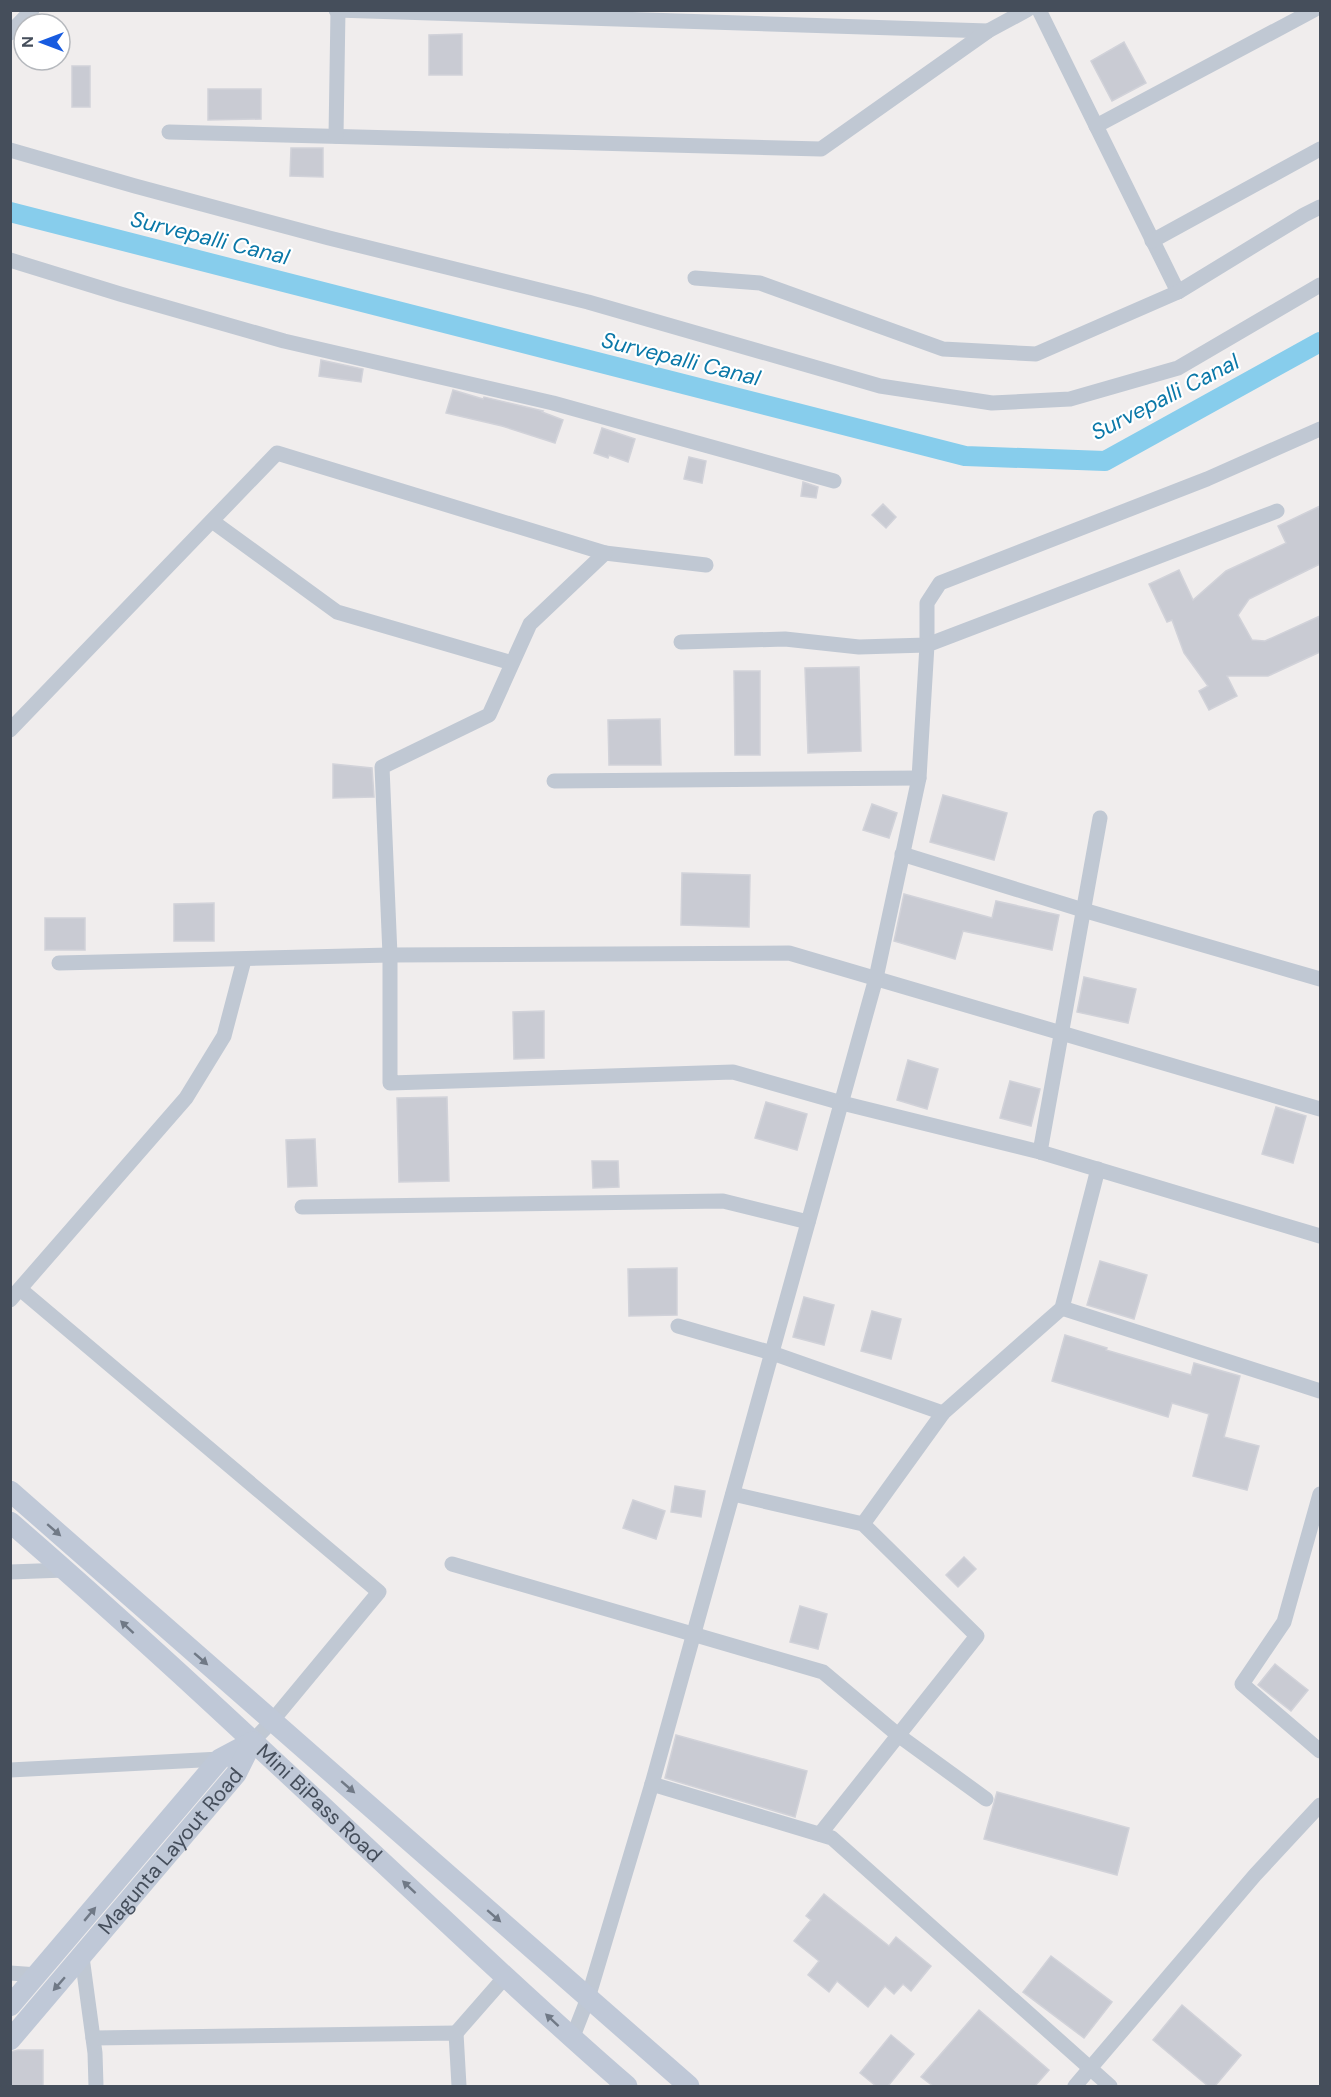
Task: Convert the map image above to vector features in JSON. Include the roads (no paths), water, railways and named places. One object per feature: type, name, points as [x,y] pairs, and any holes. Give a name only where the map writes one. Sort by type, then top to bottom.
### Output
[{"type":"main road","points":[[10,1491],[689,2086]]},
{"type":"main road","name":"Mini BiPass Road","points":[[10,1522],[252,1742],[572,2039],[627,2086]]},
{"type":"main road","name":"Magunta Layout Road","points":[[10,2006],[220,1760],[252,1742]]},
{"type":"main road","name":"Magunta Layout Road","points":[[10,2040],[236,1774],[252,1742]]},
{"type":"street","points":[[10,33],[32,10]]},
{"type":"street","points":[[336,136],[337,10],[988,31]]},
{"type":"street","points":[[169,132],[821,148],[988,31],[1027,10]]},
{"type":"street","points":[[1039,10],[1178,292]]},
{"type":"street","points":[[1096,126],[1314,10]]},
{"type":"street","points":[[10,150],[329,238],[588,303],[880,386],[992,403],[1070,399],[1178,368],[1320,285]]},
{"type":"street","points":[[1152,241],[1320,150]]},
{"type":"street","points":[[695,278],[760,283],[943,349],[1036,354],[1178,292],[1320,207]]},
{"type":"street","points":[[10,260],[284,341],[554,403],[834,481]]},
{"type":"street","points":[[572,2039],[588,1998],[652,1784],[876,978],[919,778],[927,645],[927,603],[940,583],[1207,479],[1320,429]]},
{"type":"street","points":[[10,730],[277,453],[605,553],[706,565]]},
{"type":"street","points":[[681,642],[785,639],[860,647],[927,645],[1277,511]]},
{"type":"street","points":[[212,521],[337,612],[512,663]]},
{"type":"street","points":[[605,553],[530,624],[489,715],[382,767],[390,956],[390,1083],[733,1072],[1040,1152],[1320,1236]]},
{"type":"street","points":[[554,780],[919,778]]},
{"type":"street","points":[[1040,1152],[1100,818]]},
{"type":"street","points":[[902,855],[1320,978]]},
{"type":"street","points":[[59,963],[390,956],[789,953],[1320,1109]]},
{"type":"street","points":[[244,960],[224,1036],[186,1098],[15,1295],[379,1592],[252,1742]]},
{"type":"street","points":[[863,1524],[943,1413],[1062,1308],[1098,1169]]},
{"type":"street","points":[[302,1207],[723,1202],[808,1222]]},
{"type":"street","points":[[1062,1308],[1320,1391]]},
{"type":"street","points":[[678,1326],[772,1353],[943,1413]]},
{"type":"street","points":[[733,1494],[863,1524],[977,1636],[820,1834]]},
{"type":"street","points":[[1320,1494],[1284,1622],[1242,1684],[1320,1751]]},
{"type":"street","points":[[452,1564],[823,1672],[898,1735],[986,1799]]},
{"type":"street","points":[[10,1572],[65,1570]]},
{"type":"street","points":[[10,1770],[220,1760]]},
{"type":"street","points":[[652,1784],[832,1838],[1110,2086]]},
{"type":"street","points":[[1075,2086],[1255,1875],[1320,1805]]},
{"type":"street","points":[[82,1957],[93,2038],[96,2086]]},
{"type":"street","points":[[10,1973],[38,1975]]},
{"type":"street","points":[[459,2086],[456,2033],[505,1977]]},
{"type":"street","points":[[93,2038],[456,2033]]},
{"type":"waterway","name":"Survepalli Canal","points":[[10,212],[965,456],[1105,461],[1320,342]]}]
